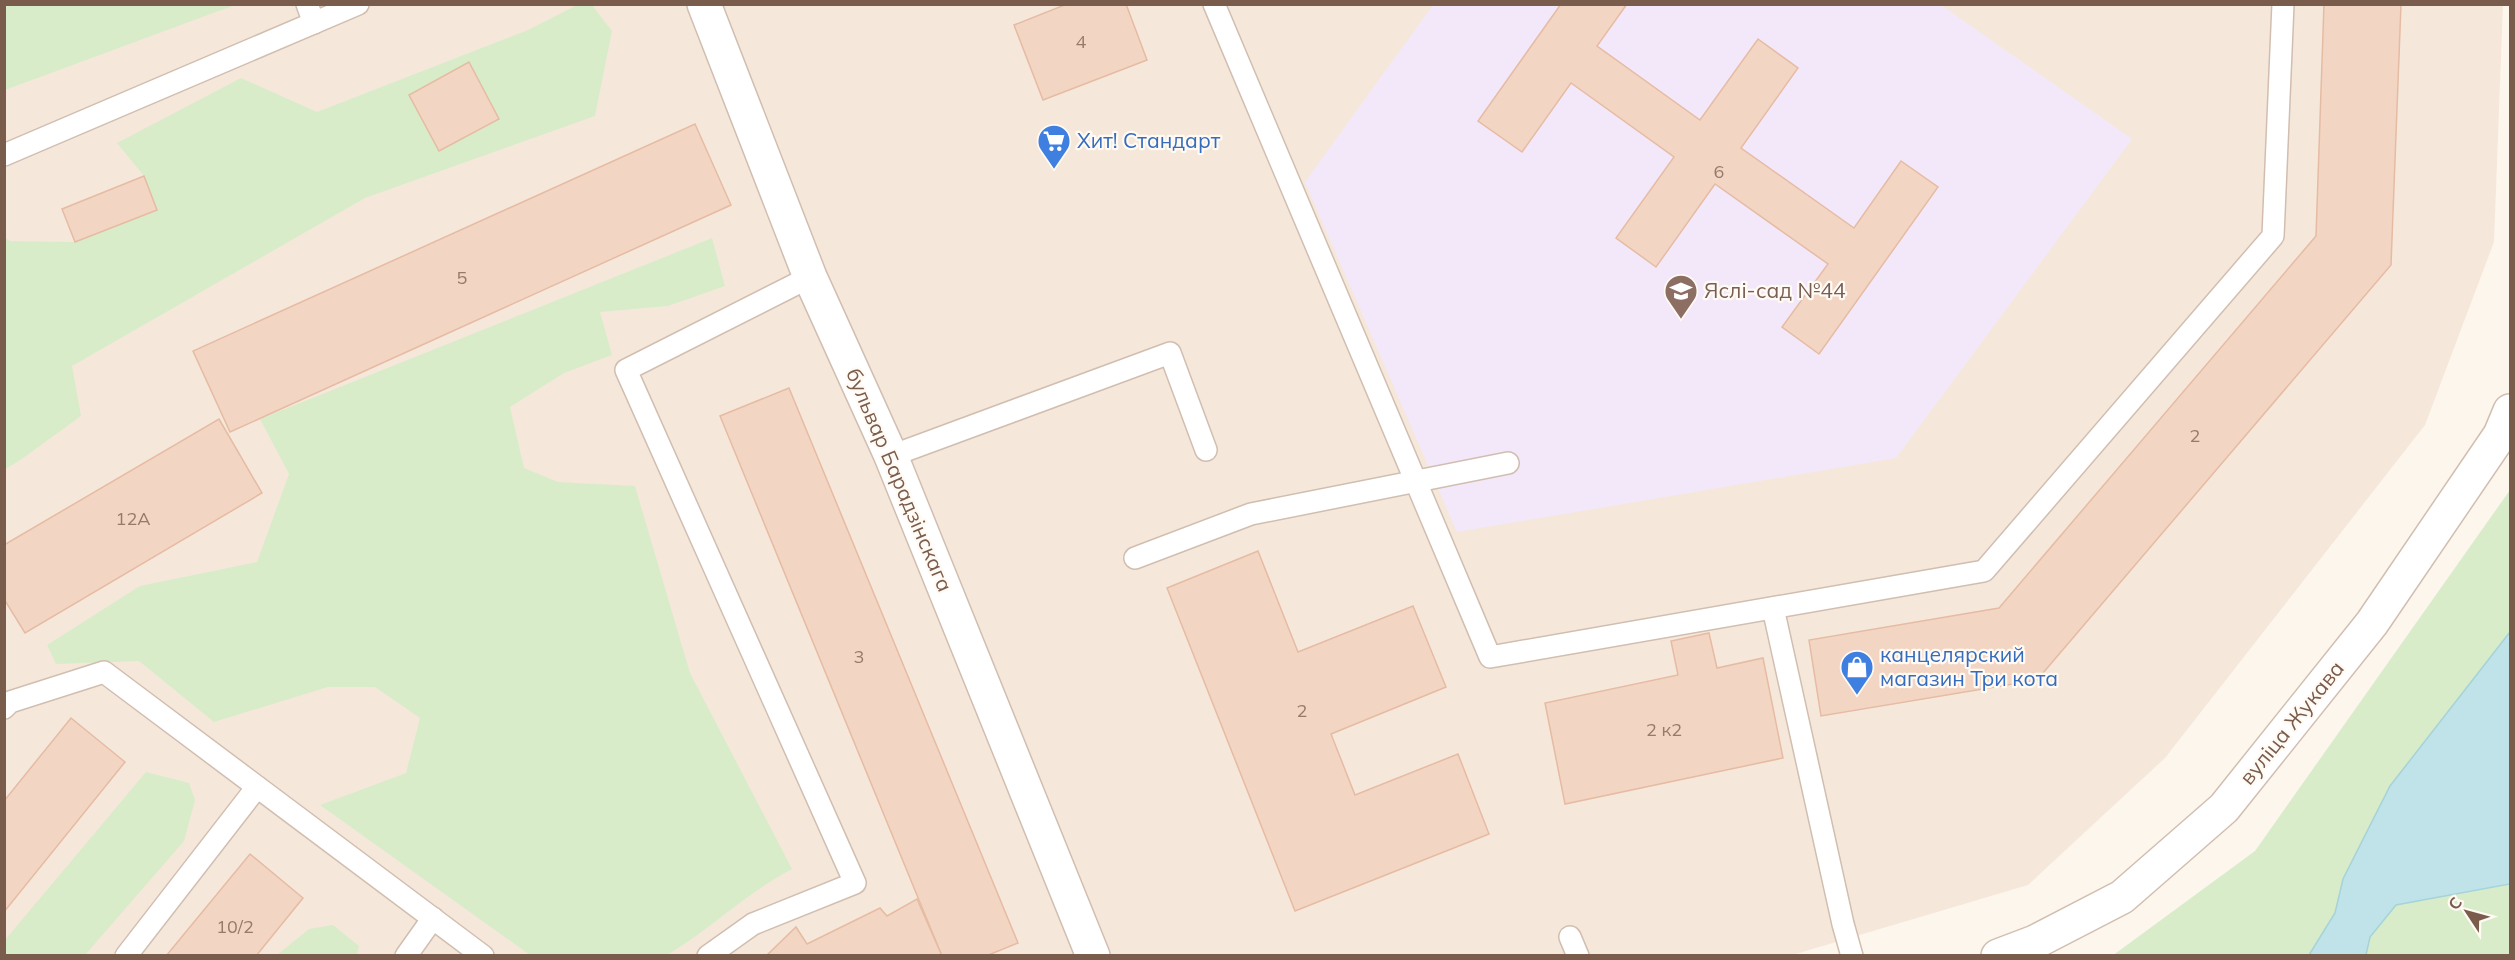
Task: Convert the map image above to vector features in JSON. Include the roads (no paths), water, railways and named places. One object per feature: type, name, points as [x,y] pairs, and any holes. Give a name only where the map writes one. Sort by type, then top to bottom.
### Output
[{"type":"street","name":"бульвар Барадзінскага","points":[[704,4],[810,278],[891,456],[1093,956]]},
{"type":"street","name":"вуліца Жукава","points":[[1998,956],[2035,942],[2122,897],[2224,807],[2372,623],[2500,435],[2511,411]]},
{"type":"lane","points":[[4,155],[311,14],[358,4]]},
{"type":"lane","points":[[1214,4],[1490,657],[1984,571],[2273,236],[2283,4]]},
{"type":"lane","points":[[708,956],[753,924],[855,883],[626,370],[810,278]]},
{"type":"lane","points":[[891,456],[1170,353],[1206,450]]},
{"type":"lane","points":[[1135,558],[1251,514],[1508,463]]},
{"type":"lane","points":[[1773,608],[1840,912],[1852,956]]},
{"type":"lane","points":[[6,702],[104,672],[483,956]]},
{"type":"lane","points":[[126,956],[257,787]]},
{"type":"lane","points":[[406,956],[433,918]]},
{"type":"water","points":[[2510,632],[2510,884],[2396,905],[2370,937],[2366,955],[2309,955],[2335,913],[2343,879],[2390,786]]},
{"type":"place","name":"Хит! Стандарт","points":[[1054,170]]},
{"type":"place","name":"Яслі-сад №44","points":[[1681,320]]},
{"type":"place","name":"канцелярский магазин Три кота","points":[[1857,696]]}]
